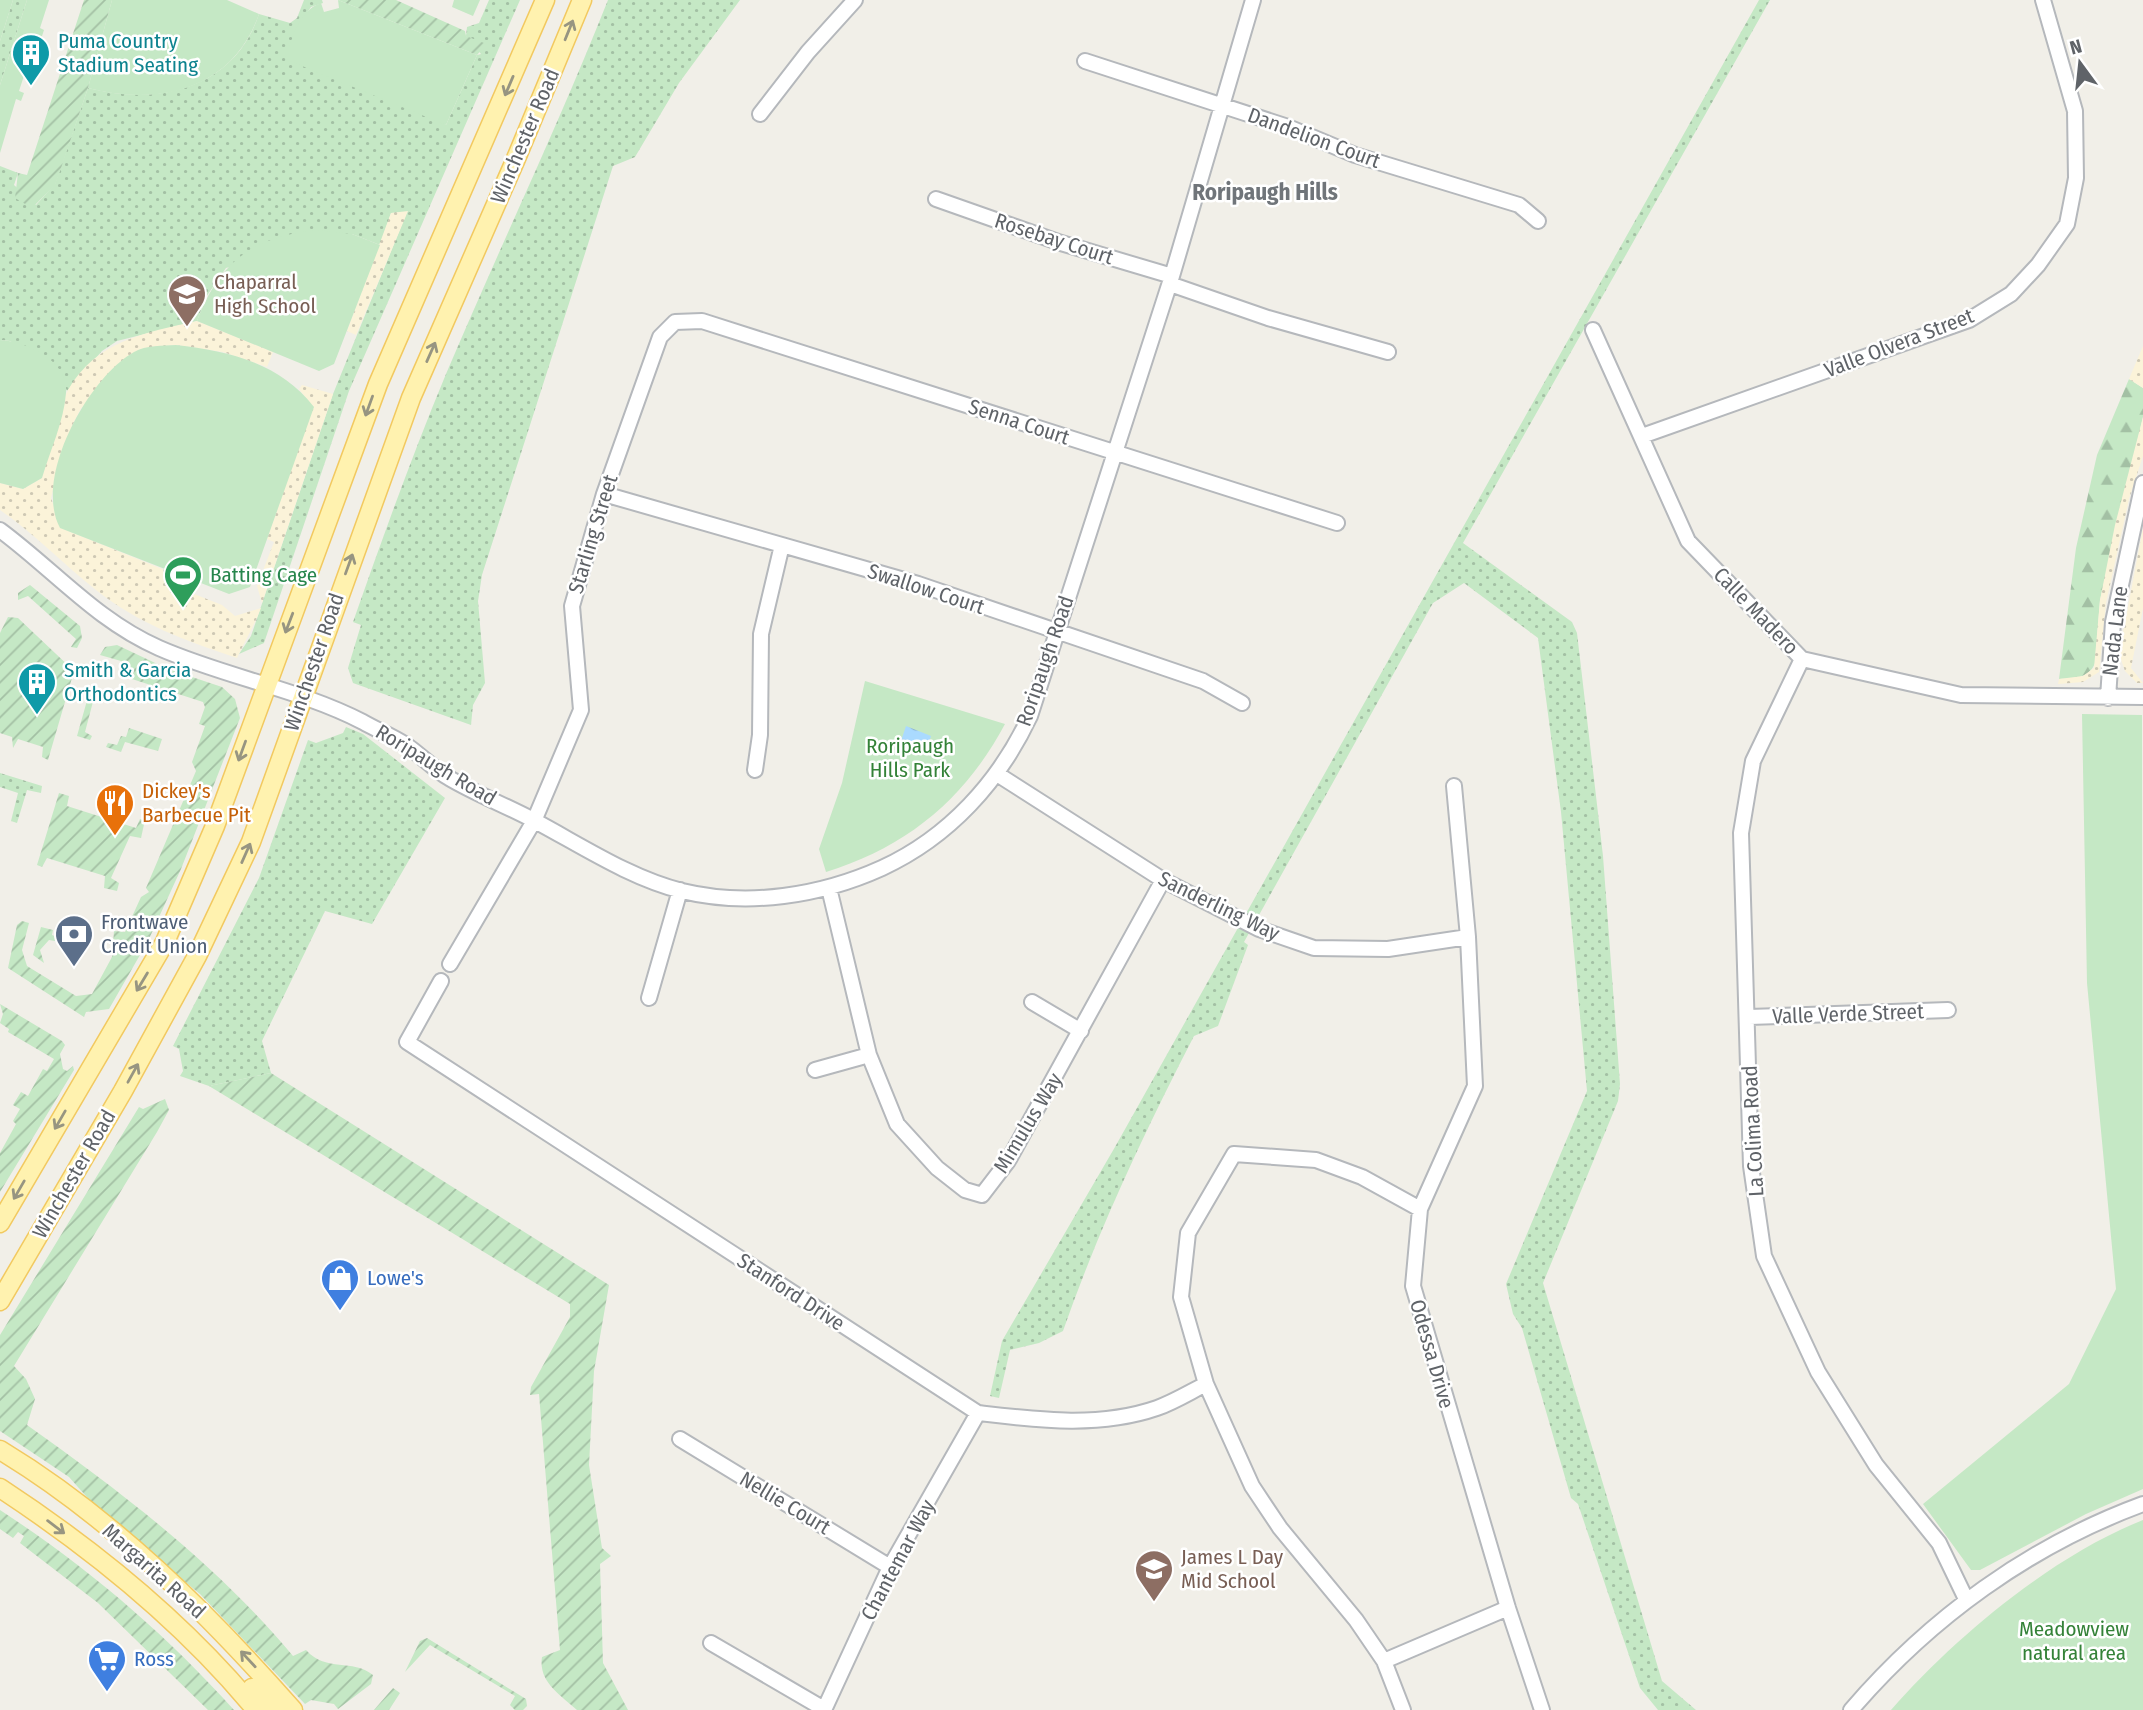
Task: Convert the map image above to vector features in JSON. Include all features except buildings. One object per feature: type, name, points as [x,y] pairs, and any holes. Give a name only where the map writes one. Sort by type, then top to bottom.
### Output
[{"type":"main road","name":"Winchester Road","points":[[0,1223],[165,942],[215,826],[378,384],[545,0]]},
{"type":"main road","name":"Winchester Road","points":[[0,1301],[123,1091],[219,911],[251,842],[411,398],[582,0]]},
{"type":"main road","name":"Margarita Road","points":[[0,1450],[62,1493],[155,1569],[248,1659],[293,1710]]},
{"type":"main road","name":"Margarita Road","points":[[0,1488],[104,1563],[197,1646],[256,1710]]},
{"type":"main road","points":[[197,1646],[244,1678],[272,1710]]},
{"type":"street","points":[[760,114],[808,52],[855,0]]},
{"type":"street","name":"Roripaugh Road","points":[[0,530],[108,621],[158,648],[265,687],[334,708],[405,745],[447,777],[606,860],[680,890],[718,897],[757,899],[829,888],[863,877],[919,849],[954,821],[997,774],[1030,716],[1171,280],[1253,0]]},
{"type":"street","name":"Valle Olvera Street","points":[[1642,436],[1969,320],[2011,294],[2020,285],[2067,224],[2076,178],[2075,111],[2043,0]]},
{"type":"street","name":"Dandelion Court","points":[[1085,61],[1288,127],[1355,155],[1520,205],[1538,221]]},
{"type":"street","name":"Rosebay Court","points":[[936,199],[1171,280],[1268,318],[1388,352]]},
{"type":"street","name":"Senna Court","points":[[702,321],[1337,523]]},
{"type":"street","name":"Starling Street","points":[[450,964],[534,821],[581,710],[572,606],[604,494],[660,337],[675,322],[702,321]]},
{"type":"street","name":"Calle Madero","points":[[1594,330],[1688,541],[1802,659],[1961,695],[2108,698],[2143,696]]},
{"type":"street","name":"Nada Lane","points":[[2108,698],[2113,622],[2143,483]]},
{"type":"street","name":"Swallow Court","points":[[604,494],[918,584],[1055,633],[1203,681],[1242,703]]},
{"type":"street","points":[[755,771],[760,735],[761,634],[782,545]]},
{"type":"street","name":"La Colima Road","points":[[1802,659],[1753,761],[1741,833],[1749,1017],[1751,1166],[1764,1256],[1818,1372],[1876,1465],[1938,1543],[1966,1599]]},
{"type":"street","name":"Sanderling Way","points":[[997,774],[1163,880],[1246,924],[1314,948],[1388,949],[1468,937]]},
{"type":"street","name":"Odessa Drive","points":[[1454,786],[1468,937],[1475,1086],[1420,1209],[1413,1286],[1508,1608],[1542,1710]]},
{"type":"street","name":"Mimulus Way","points":[[829,888],[869,1055],[897,1124],[937,1168],[965,1190],[982,1195],[1008,1161],[1163,880]]},
{"type":"street","points":[[649,998],[680,890]]},
{"type":"street","name":"Stanford Drive","points":[[441,981],[407,1042],[978,1413],[1050,1421],[1099,1420],[1157,1408],[1206,1384]]},
{"type":"street","points":[[1032,1002],[1081,1031]]},
{"type":"street","name":"Valle Verde Street","points":[[1749,1017],[1948,1010]]},
{"type":"street","points":[[815,1070],[869,1055]]},
{"type":"street","points":[[1403,1710],[1384,1661],[1356,1620],[1280,1528],[1252,1486],[1206,1384],[1181,1297],[1188,1233],[1234,1154],[1316,1160],[1362,1177],[1420,1209]]},
{"type":"street","name":"Chantemar Way","points":[[824,1710],[890,1567],[978,1413]]},
{"type":"street","name":"Nellie Court","points":[[680,1439],[890,1567]]},
{"type":"street","points":[[1851,1710],[1924,1633],[1966,1599],[2054,1544],[2143,1504]]},
{"type":"street","points":[[1384,1661],[1508,1608]]},
{"type":"street","points":[[711,1643],[824,1710]]},
{"type":"green space","points":[[0,0],[13,0],[0,41]]},
{"type":"green space","points":[[13,0],[27,0],[0,85],[0,41]]},
{"type":"green space","points":[[27,0],[49,0],[40,28],[44,30],[41,39],[36,39],[19,91],[24,93],[21,101],[16,99],[0,153],[0,85]]},
{"type":"green space","points":[[84,0],[112,0],[88,88],[55,185],[32,208],[15,198],[18,173],[27,175]]},
{"type":"green space","points":[[112,0],[227,0],[259,14],[247,39],[231,60],[212,75],[190,86],[166,93],[115,93],[88,88]]},
{"type":"green space","points":[[304,0],[322,0],[323,3],[311,7],[302,20],[446,125],[477,55],[481,54],[466,36],[467,27],[479,23],[489,0],[520,0],[349,391],[264,643],[239,654],[251,636],[333,394],[407,212],[391,213],[380,245],[352,234],[226,268],[206,297],[197,321],[117,341],[102,351],[67,391],[58,370],[10,341],[0,340],[0,166],[18,173],[14,185],[36,205],[55,184],[88,88],[141,95],[190,86],[212,75],[232,60],[247,39],[259,14],[290,23],[297,18]]},
{"type":"green space","points":[[338,0],[477,55],[446,125],[285,59],[297,26],[307,12],[321,3],[324,12],[339,8]]},
{"type":"green space","points":[[338,0],[396,0],[465,31],[466,36],[484,43],[485,46],[477,55]]},
{"type":"green space","points":[[454,0],[480,0],[473,16],[452,7]]},
{"type":"green space","points":[[608,0],[740,0],[679,83],[635,157],[613,166],[482,575],[478,601],[485,683],[473,705],[471,725],[353,683],[348,668],[361,625],[353,622],[446,374]]},
{"type":"green space","points":[[1759,0],[1770,0],[1463,543],[1572,622],[1577,633],[1603,856],[1620,1084],[1618,1101],[1543,1283],[1662,1681],[1696,1710],[1658,1710],[1640,1688],[1578,1504],[1571,1498],[1522,1328],[1513,1314],[1506,1284],[1587,1091],[1561,812],[1538,638],[1464,583],[1433,603],[1244,942],[1248,945],[1218,1026],[1194,1036],[1175,1072],[1107,1218],[1063,1331],[1039,1343],[1010,1350],[999,1398],[990,1396],[1002,1341],[1115,1147]]},
{"type":"green space","points":[[319,230],[352,234],[380,245],[334,364],[319,371],[197,321],[217,282],[243,255],[276,238]]},
{"type":"green space","points":[[0,340],[22,344],[44,355],[61,371],[65,382],[63,414],[42,478],[23,489],[0,483]]},
{"type":"green space","points":[[176,345],[215,351],[252,362],[286,380],[314,407],[250,587],[229,594],[60,528],[54,507],[54,483],[59,457],[83,406],[99,383],[134,352],[149,347]]},
{"type":"green space","points":[[2129,379],[2143,388],[2143,417],[2100,600],[2095,663],[2085,675],[2059,679],[2076,548],[2097,455]]},
{"type":"green space","points":[[30,585],[80,626],[82,638],[77,648],[71,647],[76,639],[28,596],[18,600],[18,593]]},
{"type":"green space","points":[[8,617],[18,618],[74,671],[48,760],[42,757],[43,747],[18,739],[13,748],[12,737],[0,733],[0,633]]},
{"type":"green space","points":[[117,645],[168,669],[222,687],[235,699],[240,718],[181,869],[148,941],[109,1009],[86,1012],[84,1017],[8,968],[17,925],[22,921],[29,923],[22,950],[27,966],[76,996],[92,994],[112,957],[114,931],[125,932],[141,897],[149,892],[146,888],[196,771],[192,762],[205,726],[199,724],[205,707],[203,702],[132,679],[134,670],[120,666],[121,661],[100,655],[105,647]]},
{"type":"green space","name":"Roripaugh Hills Park","points":[[865,681],[1005,724],[972,775],[931,817],[883,849],[826,872],[819,849],[842,783]]},
{"type":"green space","points":[[90,690],[106,694],[105,697],[95,694],[85,732],[92,736],[90,740],[77,736]]},
{"type":"green space","name":"Meadowview natural area","points":[[2082,714],[2142,715],[2143,1489],[2086,1514],[1980,1570],[1971,1570],[1923,1504],[2069,1384],[2116,1289],[2087,983]]},
{"type":"green space","points":[[346,727],[363,734],[445,798],[372,924],[325,911],[262,1041],[271,1073],[209,1086],[180,1076],[183,1071],[179,1049],[173,1046],[259,878],[308,740],[316,743],[343,733]]},
{"type":"green space","points":[[129,728],[162,739],[158,751],[125,742],[121,752],[106,747],[108,743],[117,745],[121,736],[126,737]]},
{"type":"green space","points":[[0,773],[42,786],[41,793],[27,790],[17,823],[11,821],[18,793],[0,787]]},
{"type":"green space","points":[[59,793],[69,796],[67,806],[136,828],[140,819],[145,820],[141,838],[130,836],[111,878],[119,883],[117,891],[104,888],[105,876],[47,858],[42,867],[37,865]]},
{"type":"green space","points":[[41,927],[53,930],[52,935],[62,939],[61,942],[49,940],[40,950],[44,963],[33,955]]},
{"type":"green space","points":[[0,1004],[62,1041],[65,1045],[60,1054],[63,1069],[67,1071],[73,1066],[74,1070],[0,1192],[0,1153],[16,1124],[13,1121],[20,1109],[13,1105],[21,1092],[28,1096],[43,1069],[47,1071],[54,1059],[8,1032],[9,1029],[0,1023],[3,1014]]},
{"type":"green space","points":[[271,1073],[609,1285],[594,1371],[589,1465],[602,1548],[611,1556],[600,1564],[603,1663],[628,1710],[577,1710],[547,1681],[542,1666],[542,1657],[560,1650],[539,1394],[530,1395],[531,1387],[570,1317],[570,1304],[209,1086]]},
{"type":"green space","points":[[165,1099],[169,1110],[157,1132],[14,1366],[26,1379],[35,1399],[27,1425],[99,1477],[168,1532],[233,1591],[293,1656],[306,1650],[322,1661],[357,1667],[373,1675],[371,1684],[338,1709],[334,1704],[311,1700],[305,1704],[200,1594],[102,1514],[69,1477],[0,1431],[0,1335],[139,1107],[143,1109]]},
{"type":"green space","points":[[0,1510],[63,1554],[123,1602],[180,1654],[234,1710],[208,1710],[98,1603],[20,1543],[24,1536],[18,1532],[13,1538],[0,1529]]},
{"type":"green space","name":"Meadowview natural area","points":[[2143,1520],[2143,1710],[1891,1710],[1916,1682],[2007,1601],[2074,1555]]},
{"type":"green space","points":[[427,1638],[526,1699],[527,1706],[523,1710],[515,1710],[510,1705],[515,1696],[430,1645],[405,1672],[420,1641]]},
{"type":"green space","points":[[393,1688],[400,1693],[389,1710],[374,1710]]},
{"type":"sand","points":[[408,211],[356,335],[347,331],[391,213]]},
{"type":"sand","points":[[197,321],[273,352],[267,367],[223,352],[176,345],[152,347],[81,408],[65,443],[51,498],[61,528],[177,575],[174,586],[222,605],[235,616],[261,608],[237,658],[181,638],[129,613],[96,590],[0,510],[0,483],[23,489],[42,478],[57,419],[68,390],[93,360],[124,341]]},
{"type":"sand","points":[[2143,346],[2143,388],[2129,379]]},
{"type":"sand","points":[[302,385],[333,394],[262,603],[257,586],[274,542],[267,539],[313,407],[299,389]]},
{"type":"sand","points":[[2143,417],[2143,456],[2129,499],[2106,603],[2099,672],[2083,682],[2058,684],[2059,679],[2083,676],[2094,668],[2100,600],[2115,525]]},
{"type":"sand","points":[[2143,528],[2143,608],[2131,668],[2143,683],[2137,683],[2125,671],[2119,654]]},
{"type":"water","points":[[906,726],[931,736],[926,752],[899,747]]},
{"type":"place","name":"Puma Country Stadium Seating","points":[[31,87]]},
{"type":"place","name":"Chaparral High School","points":[[187,328]]},
{"type":"place","name":"Batting Cage","points":[[183,609]]},
{"type":"place","name":"Smith & Garcia Orthodontics","points":[[37,716]]},
{"type":"place","name":"Dickey's Barbecue Pit","points":[[115,837]]},
{"type":"place","name":"Frontwave Credit Union","points":[[74,968]]},
{"type":"place","name":"Lowe's","points":[[340,1312]]},
{"type":"place","name":"James L Day Mid School","points":[[1154,1603]]},
{"type":"place","name":"Ross","points":[[107,1693]]},
{"type":"district","name":"Roripaugh Hills","points":[[1265,192]]}]
